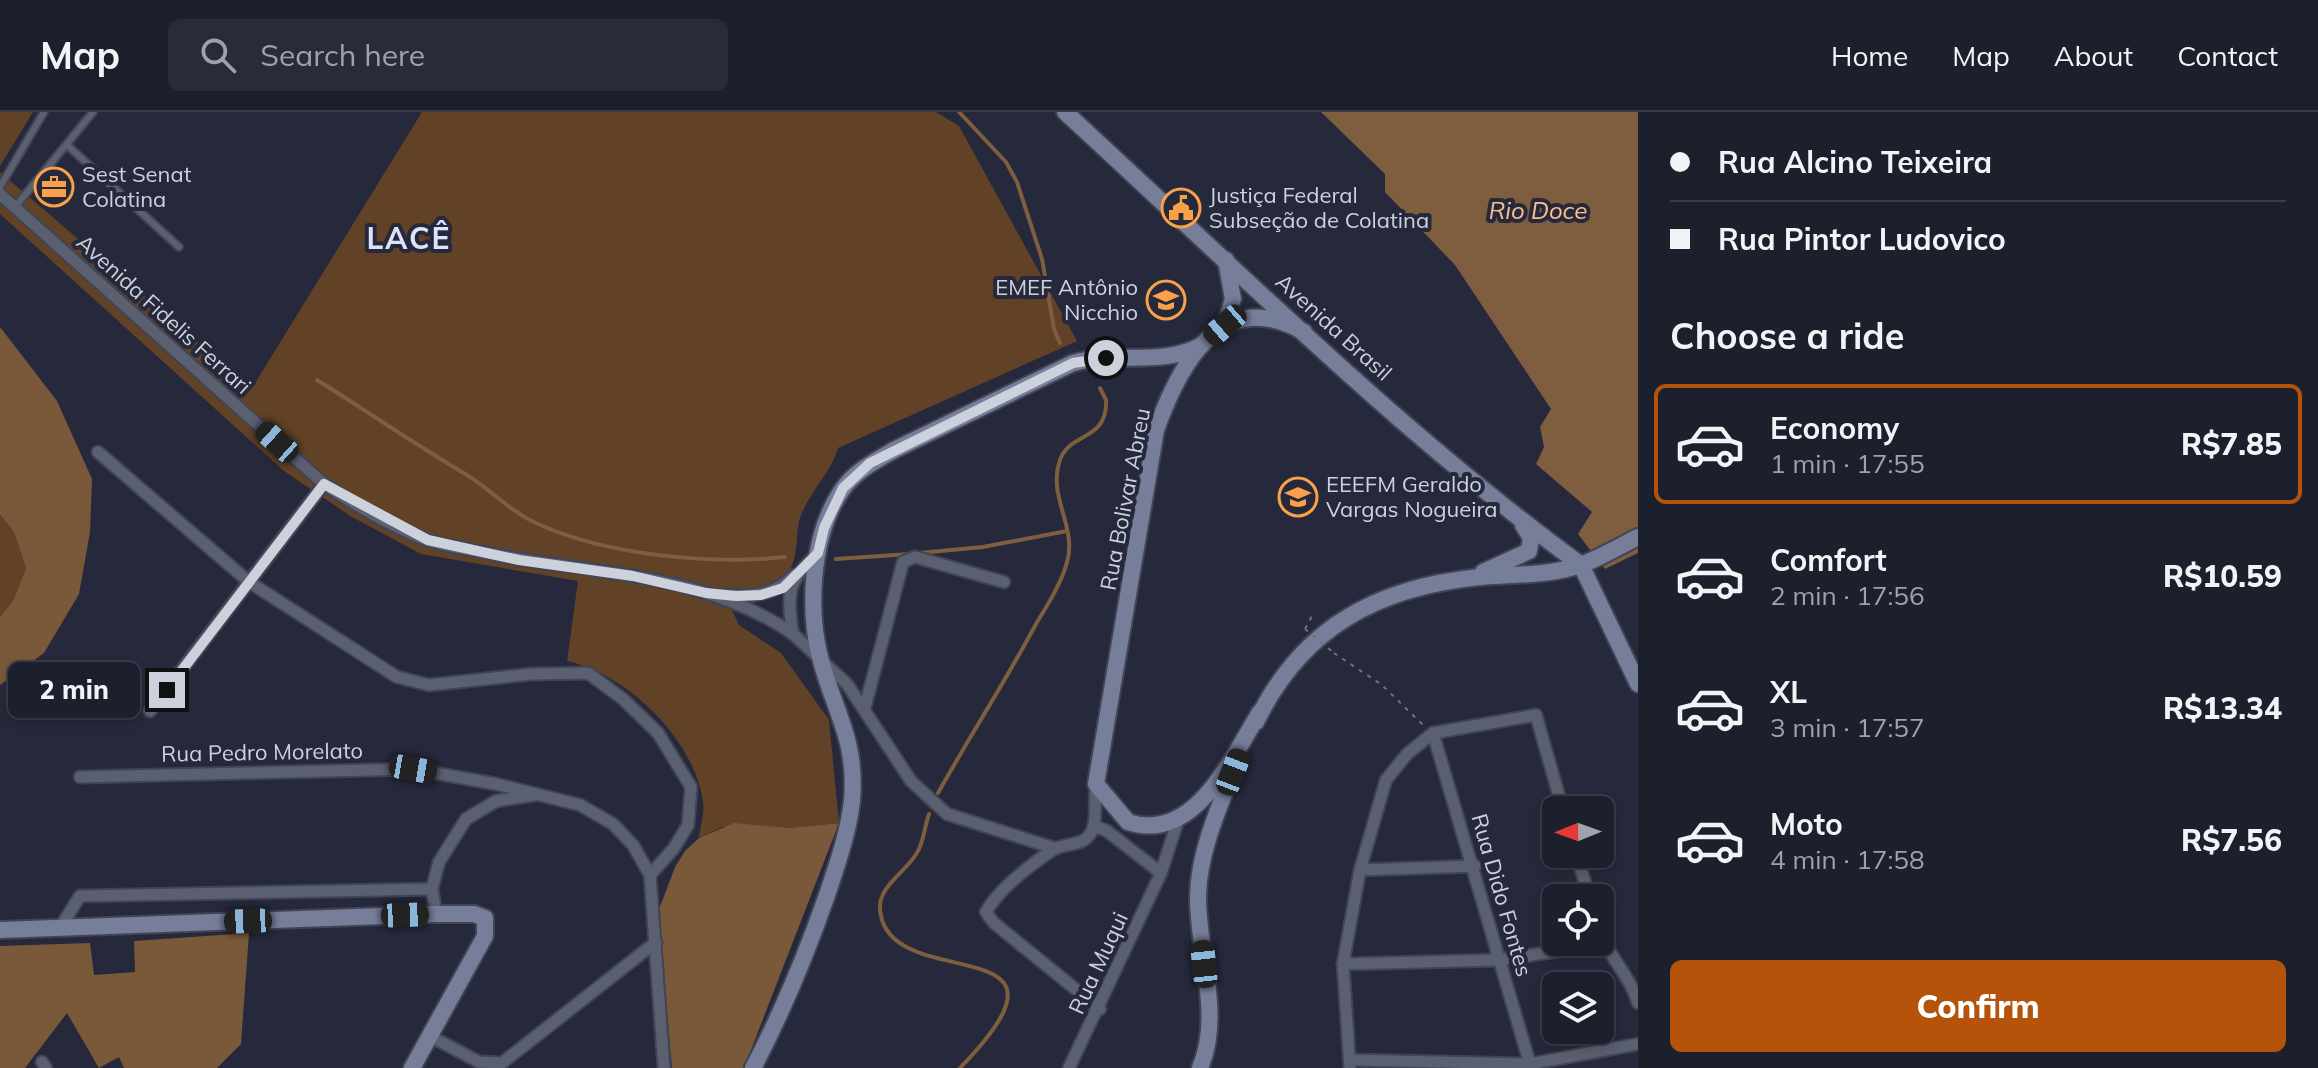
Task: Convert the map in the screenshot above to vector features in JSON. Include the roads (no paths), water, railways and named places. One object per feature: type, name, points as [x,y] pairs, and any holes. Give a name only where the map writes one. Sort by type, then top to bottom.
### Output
[{"type":"main road","name":"Avenida Brasil","points":[[1065,112],[1304,332],[1515,517],[1581,565]]},
{"type":"main road","points":[[1225,259],[1233,299],[1225,325]]},
{"type":"main road","name":"Rua Bolivar Abreu","points":[[1096,784],[1156,430],[1177,379],[1202,345],[1225,325],[1258,315],[1282,319],[1304,332]]},
{"type":"main road","points":[[753,1068],[798,978],[841,855],[851,802],[850,739],[821,662],[814,608],[818,553],[824,528],[843,488],[870,463],[1073,363],[1106,358],[1174,357],[1202,345]]},
{"type":"main road","points":[[1470,578],[1529,551],[1531,538],[1515,517]]},
{"type":"main road","points":[[1096,784],[1128,822],[1154,826],[1178,820],[1211,789],[1304,651],[1335,623],[1376,601],[1470,578],[1581,565],[1632,541]]},
{"type":"main road","points":[[1581,565],[1638,684]]},
{"type":"main road","points":[[1200,1068],[1209,1020],[1199,914],[1201,868],[1225,791],[1260,712]]},
{"type":"main road","points":[[0,930],[436,914],[474,914],[485,918],[485,936],[412,1068]]},
{"type":"street","name":"Avenida Fidelis Ferrari","points":[[0,194],[324,484],[428,540],[519,560],[633,576],[706,593],[763,614],[793,634],[847,684],[911,781],[947,814],[1054,848]]},
{"type":"street","points":[[98,452],[249,582],[397,677],[429,685],[532,674],[588,673],[623,699],[658,733],[691,787],[688,825],[674,848],[650,875],[664,1068]]},
{"type":"street","points":[[150,711],[324,484]]},
{"type":"street","name":"Avenida Fidelis Ferrari","points":[[706,593],[761,595],[783,588],[818,553]]},
{"type":"street","points":[[865,707],[903,562],[915,557],[1004,582]]},
{"type":"street","points":[[793,634],[790,608],[795,575]]},
{"type":"street","points":[[1559,796],[1536,715],[1433,733],[1407,754],[1386,780],[1360,870],[1343,964],[1351,1064],[1531,1066],[1638,1044]]},
{"type":"street","name":"Rua Dido Fontes","points":[[1433,733],[1475,866],[1498,960],[1531,1066]]},
{"type":"street","name":"Rua Pedro Morelato","points":[[80,777],[413,769],[543,794],[580,805],[613,824],[633,845],[650,875]]},
{"type":"street","points":[[1096,784],[1094,826],[1088,837],[1075,845],[1054,848],[993,900],[986,912],[994,923],[1100,1009]]},
{"type":"street","points":[[436,914],[432,889],[439,862],[466,819],[496,801],[543,794]]},
{"type":"street","name":"Rua Muqui","points":[[1069,1068],[1100,1009],[1161,873],[1178,820]]},
{"type":"street","points":[[1107,831],[1128,822]]},
{"type":"street","points":[[1094,826],[1107,831],[1161,873]]},
{"type":"street","points":[[1360,870],[1475,866]]},
{"type":"street","points":[[60,928],[80,896],[432,889]]},
{"type":"street","points":[[428,1035],[479,1062],[502,1063],[656,942]]},
{"type":"street","points":[[1343,964],[1498,960],[1542,953]]},
{"type":"street","points":[[1614,956],[1632,982],[1638,1003]]},
{"type":"lane","points":[[0,187],[44,112]]},
{"type":"lane","points":[[15,207],[93,112]]},
{"type":"lane","points":[[67,145],[179,247]]},
{"type":"water","name":"Rio Doce","points":[[1321,112],[1638,112],[1638,553],[1605,569],[1578,534],[1592,512],[1536,464],[1544,447],[1540,427],[1551,409],[1455,265],[1385,192],[1385,174]]},
{"type":"waterway","points":[[959,112],[1006,162],[1017,182],[1042,259],[1054,329],[1060,343]]},
{"type":"waterway","points":[[317,380],[467,475],[519,513],[565,535],[659,555],[725,560],[785,557]]},
{"type":"waterway","points":[[938,793],[1063,575],[1069,546],[1057,488],[1059,463],[1070,446],[1101,423],[1106,400],[1100,388]]},
{"type":"waterway","points":[[919,553],[983,547],[1067,531]]},
{"type":"waterway","points":[[836,559],[910,554]]},
{"type":"waterway","points":[[929,814],[915,857],[884,892],[880,909],[891,935],[915,951],[998,977],[1008,994],[997,1023],[960,1068]]},
{"type":"place","name":"Sest Senat Colatina","points":[[54,187]]},
{"type":"place","name":"Justiça Federal Subseção de Colatina","points":[[1181,208]]},
{"type":"place","name":"EMEF Antônio Nicchio","points":[[1166,300]]},
{"type":"place","name":"EEEFM Geraldo Vargas Nogueira","points":[[1298,497]]},
{"type":"district","name":"LACÊ","points":[[409,239]]}]
